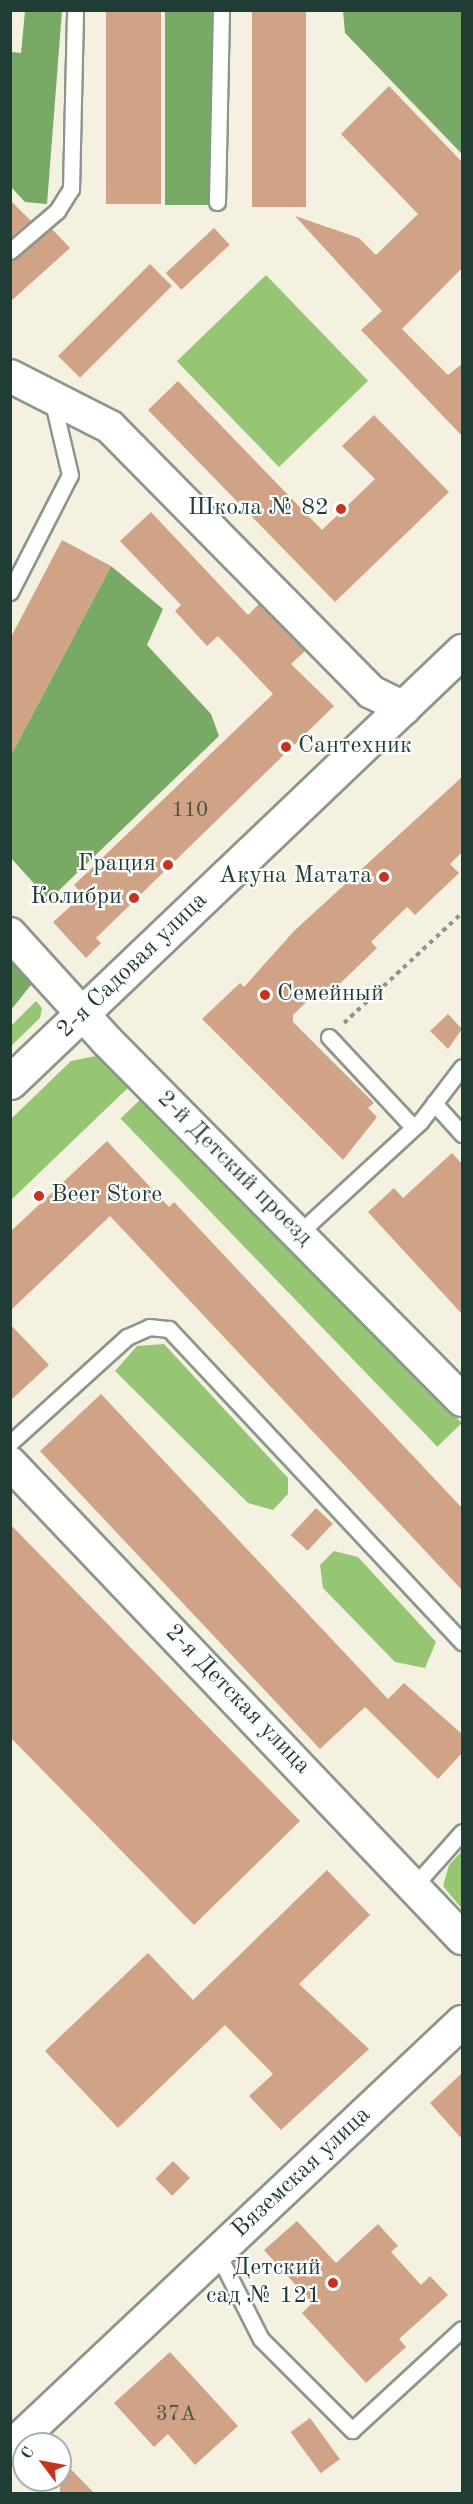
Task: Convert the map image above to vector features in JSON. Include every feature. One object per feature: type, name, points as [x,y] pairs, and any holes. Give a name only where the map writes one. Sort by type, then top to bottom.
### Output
[{"type":"street","points":[[10,376],[110,427],[371,692],[404,708]]},
{"type":"street","name":"2-я Садовая улица","points":[[10,1082],[462,651]]},
{"type":"street","name":"2-й Детский проезд","points":[[10,933],[82,1014],[298,1234],[457,1384]]},
{"type":"street","name":"2-я Детская улица","points":[[10,1463],[462,1938]]},
{"type":"street","name":"Вяземская улица","points":[[10,2448],[462,2022]]},
{"type":"lane","points":[[10,251],[57,211],[71,189],[75,10]]},
{"type":"lane","points":[[217,202],[222,10]]},
{"type":"lane","points":[[10,592],[70,475],[52,397]]},
{"type":"lane","points":[[329,1037],[413,1127]]},
{"type":"lane","points":[[298,1234],[413,1127],[462,1067]]},
{"type":"lane","points":[[434,1103],[462,1134]]},
{"type":"lane","points":[[10,1443],[127,1337],[149,1327],[169,1329],[462,1642]]},
{"type":"lane","points":[[414,1886],[462,1832]]},
{"type":"lane","points":[[218,2252],[261,2338],[352,2430],[462,2329]]},
{"type":"path","points":[[329,1037],[462,913]]},
{"type":"green space","points":[[25,11],[62,11],[47,204],[25,202],[11,187],[11,52],[21,53]]},
{"type":"green space","points":[[165,11],[215,11],[215,205],[165,205]]},
{"type":"green space","points":[[343,11],[462,11],[462,154],[345,33]]},
{"type":"green space","points":[[266,275],[368,381],[279,467],[177,361]]},
{"type":"green space","points":[[111,566],[163,609],[147,645],[211,714],[219,736],[49,900],[11,858],[10,757]]},
{"type":"green space","points":[[10,954],[34,981],[11,1010],[10,1010]]},
{"type":"green space","points":[[36,1001],[42,1008],[40,1018],[11,1046],[11,1026]]},
{"type":"green space","points":[[101,1055],[132,1084],[11,1200],[11,1119],[71,1061]]},
{"type":"green space","points":[[145,1095],[462,1423],[437,1447],[121,1119]]},
{"type":"green space","points":[[164,1344],[288,1478],[288,1494],[273,1510],[248,1503],[115,1371],[137,1346]]},
{"type":"green space","points":[[334,1551],[358,1557],[436,1642],[425,1668],[395,1662],[323,1588],[320,1565]]},
{"type":"green space","points":[[462,1851],[462,1909],[443,1886],[449,1865]]},
{"type":"building","points":[[106,10],[161,10],[161,204],[106,204]]},
{"type":"building","points":[[252,10],[306,10],[306,207],[252,207]]},
{"type":"building","points":[[389,86],[462,162],[462,268],[402,329],[448,375],[462,364],[462,436],[361,330],[382,311],[295,216],[359,238],[376,255],[418,214],[341,134]]},
{"type":"building","points":[[10,200],[31,221],[10,238]]},
{"type":"building","points":[[214,228],[230,245],[181,290],[166,273]]},
{"type":"building","points":[[52,229],[70,248],[10,302],[10,261]]},
{"type":"building","points":[[150,264],[172,286],[80,378],[58,356]]},
{"type":"building","points":[[178,381],[322,530],[375,479],[342,446],[374,415],[449,492],[335,602],[148,410]]},
{"type":"building","points":[[151,512],[248,615],[259,604],[305,651],[291,664],[334,706],[96,938],[101,943],[86,958],[53,922],[83,895],[74,885],[273,694],[218,636],[207,646],[175,611],[181,605],[120,541]]},
{"type":"building","points":[[62,540],[111,566],[10,757],[10,639]]},
{"type":"building","points":[[462,777],[462,852],[450,864],[459,873],[415,915],[407,907],[371,942],[377,948],[330,993],[323,986],[293,1015],[293,1022],[374,1103],[368,1108],[377,1117],[343,1160],[202,1019],[240,983],[244,987],[294,931]]},
{"type":"building","points":[[448,1014],[462,1029],[448,1049],[430,1031]]},
{"type":"building","points":[[107,1141],[169,1207],[174,1202],[462,1508],[462,1590],[110,1216],[10,1311],[10,1232]]},
{"type":"building","points":[[452,1153],[462,1164],[462,1314],[368,1212],[394,1188],[403,1198]]},
{"type":"building","points":[[10,1324],[49,1365],[10,1401]]},
{"type":"building","points":[[101,1394],[388,1699],[404,1683],[462,1734],[462,1753],[438,1779],[365,1707],[320,1749],[40,1451]]},
{"type":"building","points":[[316,1508],[333,1524],[308,1551],[291,1535]]},
{"type":"building","points":[[10,1524],[300,1821],[194,1925],[10,1737]]},
{"type":"building","points":[[327,1870],[370,1915],[299,1984],[369,2049],[281,2130],[249,2096],[273,2074],[225,2025],[118,2128],[45,2051],[148,1953],[193,2000]]},
{"type":"building","points":[[462,2073],[462,2139],[430,2103]]},
{"type":"building","points":[[173,2161],[190,2178],[172,2196],[155,2179]]},
{"type":"building","points":[[297,2221],[336,2263],[378,2224],[398,2246],[391,2252],[421,2285],[430,2276],[448,2295],[399,2339],[406,2347],[366,2383],[302,2313],[312,2303],[264,2250]]},
{"type":"building","points":[[170,2352],[238,2426],[195,2465],[168,2434],[154,2447],[114,2403]]},
{"type":"building","points":[[310,2418],[340,2459],[321,2473],[291,2432]]},
{"type":"building","points":[[72,2470],[94,2493],[60,2493],[72,2492]]},
{"type":"place","name":"Школа № 82","points":[[341,509]]},
{"type":"place","name":"Сантехник","points":[[286,747]]},
{"type":"place","name":"Грация","points":[[168,865]]},
{"type":"place","name":"Акуна Матата","points":[[384,877]]},
{"type":"place","name":"Колибри","points":[[134,898]]},
{"type":"place","name":"Семейный","points":[[265,995]]},
{"type":"place","name":"Beer Store","points":[[39,1196]]},
{"type":"place","name":"Детский сад № 121","points":[[333,2283]]}]
